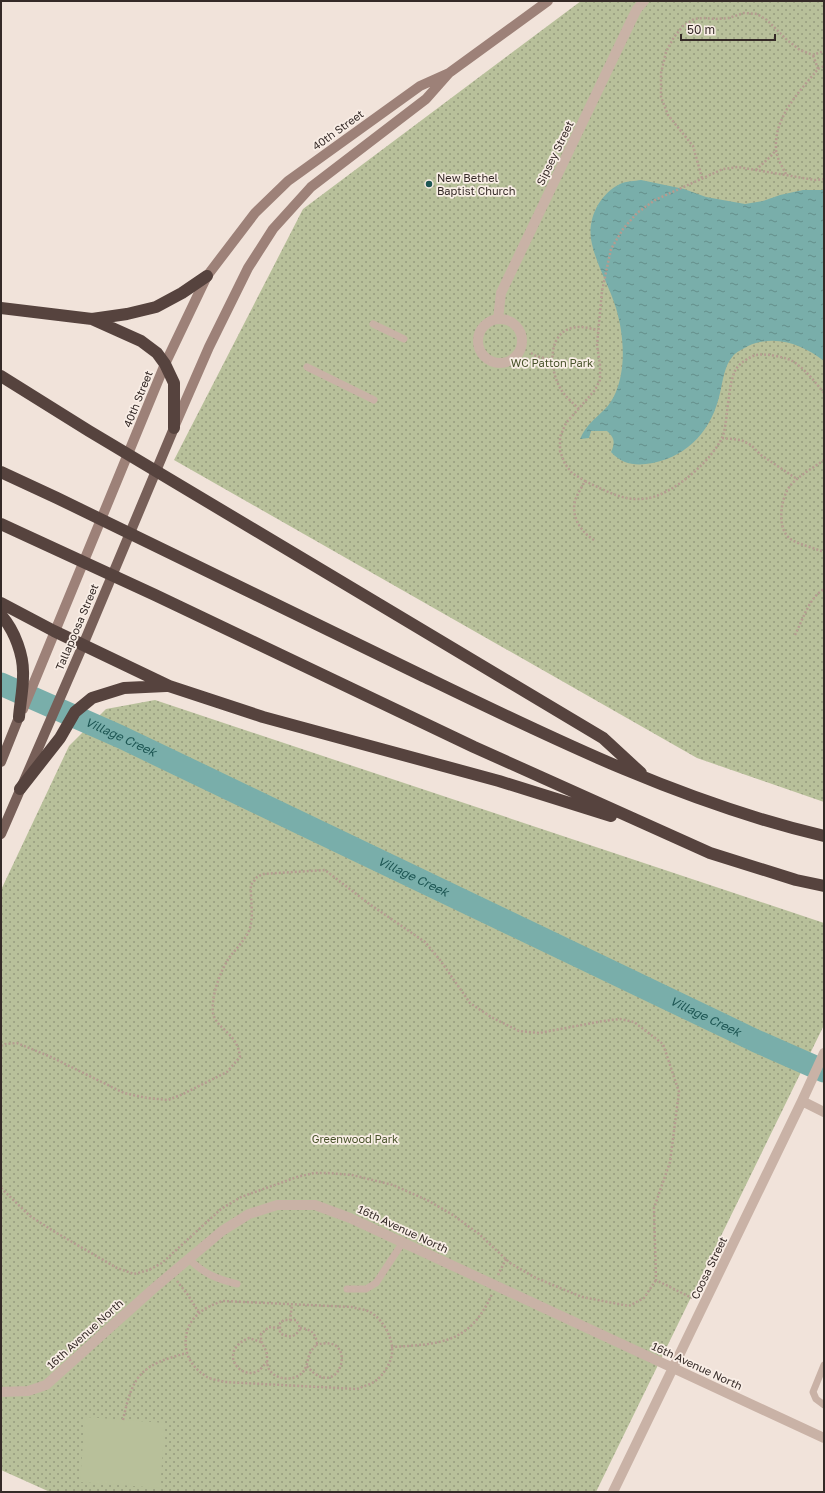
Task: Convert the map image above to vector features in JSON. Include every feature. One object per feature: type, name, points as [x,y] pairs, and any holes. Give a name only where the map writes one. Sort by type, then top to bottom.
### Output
[{"type":"highway","points":[[1,308],[92,318],[127,314],[156,307],[182,293],[207,276]]},
{"type":"highway","points":[[92,318],[141,341],[157,353],[165,364],[174,383],[174,428]]},
{"type":"highway","points":[[1,376],[603,738],[650,780]]},
{"type":"highway","points":[[1,472],[492,709],[650,780],[785,827],[824,836]]},
{"type":"highway","points":[[1,524],[474,747],[710,853],[796,880],[824,886]]},
{"type":"highway","points":[[1,603],[54,631],[169,686],[263,717],[499,781],[665,833]]},
{"type":"highway","points":[[1,615],[7,622],[15,638],[29,677],[19,717]]},
{"type":"highway","points":[[20,789],[60,738],[75,712],[92,698],[124,688],[169,686]]},
{"type":"main road","name":"Tallapoosa Street","points":[[1,834],[174,428]]},
{"type":"main road","points":[[1,762],[19,717]]},
{"type":"street","points":[[174,428],[208,347],[248,268],[273,228],[311,187],[426,99],[449,73],[548,1]]},
{"type":"street","name":"Sipsey Street","points":[[498,319],[501,293],[631,21],[637,9],[644,1]]},
{"type":"street","name":"40th Street","points":[[54,631],[165,364],[207,276],[255,214],[288,181],[420,86],[449,73]]},
{"type":"street","points":[[498,319],[509,321],[514,324],[518,328],[522,340],[522,346],[516,358],[504,363],[497,363],[485,358],[478,347],[478,334],[481,328],[498,319]]},
{"type":"street","name":"Tallapoosa Street","points":[[29,677],[54,631]]},
{"type":"street","name":"Coosa Street","points":[[613,1492],[824,1053]]},
{"type":"street","points":[[804,1096],[824,1112]]},
{"type":"street","name":"16th Avenue North","points":[[1,1392],[28,1391],[46,1385],[171,1274],[222,1231],[249,1214],[277,1205],[315,1205],[350,1218],[403,1242],[824,1438]]},
{"type":"lane","points":[[373,324],[404,338]]},
{"type":"lane","points":[[307,368],[374,400]]},
{"type":"lane","points":[[348,1289],[366,1289],[376,1283],[403,1242]]},
{"type":"lane","points":[[189,1259],[198,1268],[216,1279],[237,1284]]},
{"type":"lane","points":[[824,1365],[813,1392],[816,1399],[824,1405]]},
{"type":"path","points":[[702,178],[693,146],[668,115],[661,97],[661,73],[666,52],[674,37],[684,26],[694,19],[703,18],[716,20],[729,18],[744,13],[757,14],[767,20],[787,40],[800,50],[813,55],[824,51]]},
{"type":"path","points":[[813,55],[818,69]]},
{"type":"path","points":[[786,175],[780,163],[776,149],[776,134],[782,118],[798,93],[818,69],[824,66]]},
{"type":"path","points":[[756,170],[771,156],[776,149]]},
{"type":"path","points":[[824,179],[814,180],[738,167],[723,169],[655,200],[637,213],[622,229],[611,249],[602,291],[598,330],[597,345],[600,365],[600,380],[595,390],[566,423],[560,437],[560,451],[565,464],[572,473],[585,481],[618,495],[634,499],[649,498],[666,492],[686,478],[707,459],[722,438],[736,369],[746,360],[757,355],[781,356],[794,361],[810,376],[824,393]]},
{"type":"path","points":[[579,409],[562,392],[556,381],[552,360],[554,349],[558,337],[566,331],[579,327],[598,330]]},
{"type":"path","points":[[531,353],[536,356],[552,360]]},
{"type":"path","points":[[722,438],[741,440],[751,445],[761,455],[797,479]]},
{"type":"path","points":[[824,460],[797,479],[789,487],[784,496],[781,519],[783,531],[791,540],[824,552]]},
{"type":"path","points":[[585,481],[576,500],[574,513],[585,534],[594,540]]},
{"type":"path","points":[[795,635],[811,603],[819,592],[824,589]]},
{"type":"path","points":[[1,1046],[5,1044],[17,1043],[51,1057],[124,1092],[147,1098],[168,1100],[227,1072],[240,1057],[239,1050],[235,1041],[219,1024],[213,1014],[214,998],[219,975],[229,958],[247,934],[252,921],[250,896],[251,884],[257,877],[263,874],[325,870],[368,903],[425,942],[440,960],[470,1003],[519,1031],[539,1033],[620,1019],[634,1022],[663,1044],[679,1092],[670,1162],[654,1208],[656,1280],[644,1298],[629,1306],[582,1297],[536,1278],[506,1259],[479,1234],[453,1215],[429,1201],[393,1185],[352,1175],[314,1173],[297,1177],[241,1197],[220,1209],[162,1263],[149,1270],[134,1274],[117,1268],[30,1216],[1,1188]]},
{"type":"path","points":[[391,1348],[431,1345],[453,1339],[474,1325],[487,1308],[506,1259]]},
{"type":"path","points":[[171,1274],[188,1295],[199,1313]]},
{"type":"path","points":[[656,1280],[692,1298]]},
{"type":"path","points":[[223,1302],[292,1305],[352,1307],[370,1312],[381,1322],[387,1331],[392,1353],[390,1362],[379,1378],[370,1384],[357,1389],[225,1382],[208,1378],[193,1366],[187,1353],[185,1337],[189,1324],[199,1313],[211,1305],[223,1302]]},
{"type":"path","points":[[290,1320],[292,1305]]},
{"type":"path","points":[[284,1320],[296,1320],[300,1328],[296,1336],[291,1337],[280,1333],[279,1328],[280,1324],[284,1320]]},
{"type":"path","points":[[279,1328],[269,1327],[261,1334],[261,1342],[265,1348],[268,1367],[277,1376],[287,1379],[298,1377],[307,1366],[309,1354],[312,1348],[316,1345],[326,1343],[332,1344],[342,1355],[343,1361],[341,1368],[336,1374],[330,1377],[323,1378],[316,1375],[307,1366]]},
{"type":"path","points":[[300,1328],[310,1329],[313,1332],[316,1338],[316,1345]]},
{"type":"path","points":[[261,1342],[249,1338],[242,1340],[234,1348],[233,1354],[236,1366],[240,1370],[252,1373],[257,1372],[268,1362]]},
{"type":"path","points":[[123,1420],[128,1398],[136,1380],[148,1368],[159,1361],[187,1353]]},
{"type":"path","points":[[287,1379],[287,1385]]},
{"type":"green space","name":"WC Patton Park","points":[[581,1],[824,1],[824,802],[697,758],[174,460],[303,209]]},
{"type":"green space","name":"Greenwood Park","points":[[155,700],[824,923],[824,1025],[596,1492],[50,1492],[1,1470],[1,890],[69,746],[106,709]]},
{"type":"green space","points":[[85,1417],[165,1423],[160,1488],[80,1482]]},
{"type":"water","points":[[641,180],[684,189],[706,197],[745,204],[763,201],[780,195],[803,190],[824,190],[824,361],[807,350],[778,341],[758,343],[742,349],[730,360],[724,374],[720,393],[711,418],[705,429],[697,438],[678,454],[666,459],[653,463],[630,464],[620,460],[611,452],[614,441],[612,436],[607,431],[591,431],[589,438],[580,439],[588,426],[608,405],[613,397],[620,379],[623,358],[618,316],[593,248],[591,239],[591,223],[601,200],[613,188],[622,183]]},
{"type":"waterway","name":"Village Creek","points":[[1,684],[121,737],[756,1041],[824,1071]]},
{"type":"place","name":"New Bethel Baptist Church","points":[[429,184]]}]
